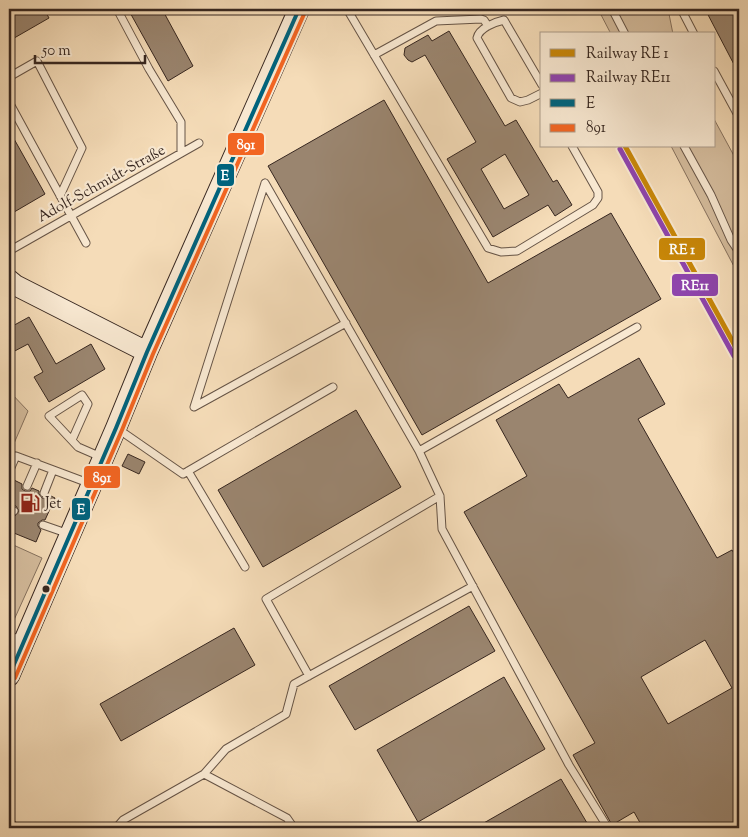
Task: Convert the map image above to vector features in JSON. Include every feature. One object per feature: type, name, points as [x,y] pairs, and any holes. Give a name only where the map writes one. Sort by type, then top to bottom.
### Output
[{"type":"main road","points":[[9,676],[16,639],[70,535],[147,352],[299,9]]},
{"type":"main road","points":[[9,280],[147,352]]},
{"type":"lane","name":"Adolf-Schmidt-Straße","points":[[117,9],[149,69],[181,122],[181,153]]},
{"type":"lane","points":[[347,9],[488,248],[501,252],[517,251],[590,208],[596,202],[598,192],[573,148]]},
{"type":"lane","points":[[612,9],[624,32]]},
{"type":"lane","points":[[681,9],[693,32]]},
{"type":"lane","points":[[374,55],[436,21],[481,19],[488,26]]},
{"type":"lane","points":[[540,82],[506,22],[502,20],[479,32],[477,38],[512,98],[520,102],[540,95]]},
{"type":"lane","points":[[9,77],[37,61],[82,148],[60,196]]},
{"type":"lane","points":[[716,75],[739,117]]},
{"type":"lane","points":[[9,102],[86,243]]},
{"type":"lane","name":"Adolf-Schmidt-Straße","points":[[9,251],[199,143]]},
{"type":"lane","points":[[685,148],[712,195],[731,240],[739,252]]},
{"type":"lane","points":[[346,323],[194,407],[265,183],[346,323],[419,451],[440,496],[442,529],[569,765],[608,828]]},
{"type":"lane","points":[[419,451],[637,327]]},
{"type":"lane","points":[[116,428],[183,474],[332,387]]},
{"type":"lane","points":[[72,440],[88,404],[82,395],[49,416],[78,447],[103,458]]},
{"type":"lane","points":[[9,472],[16,456],[92,484]]},
{"type":"lane","points":[[27,486],[37,463]]},
{"type":"lane","points":[[44,493],[53,470]]},
{"type":"lane","points":[[188,471],[245,567]]},
{"type":"lane","points":[[309,676],[266,599],[440,496]]},
{"type":"lane","points":[[43,525],[70,535]]},
{"type":"lane","points":[[116,828],[123,820],[204,774],[226,749],[286,714],[294,684],[473,586]]},
{"type":"lane","points":[[204,774],[287,818],[294,828]]},
{"type":"shaded area","points":[[598,9],[668,9],[673,32],[610,32]]},
{"type":"shaded area","points":[[716,123],[739,165],[739,276],[672,148],[716,148]]},
{"type":"shaded area","points":[[9,391],[28,411],[9,455]]},
{"type":"shaded area","points":[[9,543],[42,558],[9,631]]},
{"type":"building","points":[[9,9],[44,9],[49,18],[9,41]]},
{"type":"building","points":[[128,9],[162,9],[193,66],[168,81]]},
{"type":"building","points":[[705,9],[731,9],[739,23],[739,74]]},
{"type":"building","points":[[449,31],[505,126],[516,120],[553,182],[557,180],[572,205],[555,216],[548,205],[493,237],[447,159],[476,142],[425,55],[412,62],[404,55],[405,48],[428,35],[432,41]],"holes":[[[505,154],[529,195],[504,209],[481,169]]]},
{"type":"building","points":[[384,100],[488,283],[611,213],[661,299],[422,435],[268,166]]},
{"type":"building","points":[[9,130],[45,194],[9,215]]},
{"type":"building","points":[[29,317],[56,364],[91,344],[105,369],[49,402],[34,377],[43,372],[28,344],[9,354],[9,328]]},
{"type":"building","points":[[639,358],[665,404],[638,419],[717,558],[732,550],[739,562],[739,828],[643,828],[634,812],[612,825],[573,755],[595,743],[464,512],[527,476],[496,420],[559,384],[568,398]],"holes":[[[705,640],[732,688],[668,724],[641,677]]]},
{"type":"building","points":[[356,410],[401,487],[263,567],[218,490]]},
{"type":"building","points":[[128,454],[145,462],[139,474],[122,466]]},
{"type":"building","points":[[14,480],[22,484],[22,489],[25,491],[30,491],[32,488],[39,491],[42,498],[49,495],[55,498],[45,520],[38,523],[41,530],[36,542],[9,531],[9,515],[15,516],[19,511],[16,506],[9,504],[9,491]]},
{"type":"building","points":[[469,606],[495,651],[355,730],[329,686]]},
{"type":"building","points":[[234,628],[255,665],[121,741],[100,704]]},
{"type":"building","points":[[504,677],[545,749],[418,822],[377,750]]},
{"type":"building","points":[[561,779],[590,828],[475,828]]},
{"type":"transit line","name":"E","points":[[9,676],[147,352],[299,9]]},
{"type":"transit line","name":"891","points":[[15,678],[153,354],[305,12]]},
{"type":"transit line","points":[[626,148],[739,353]]},
{"type":"rail line","name":"RE11","points":[[620,149],[734,356]]},
{"type":"place","name":"Jet","points":[[30,503]]}]
